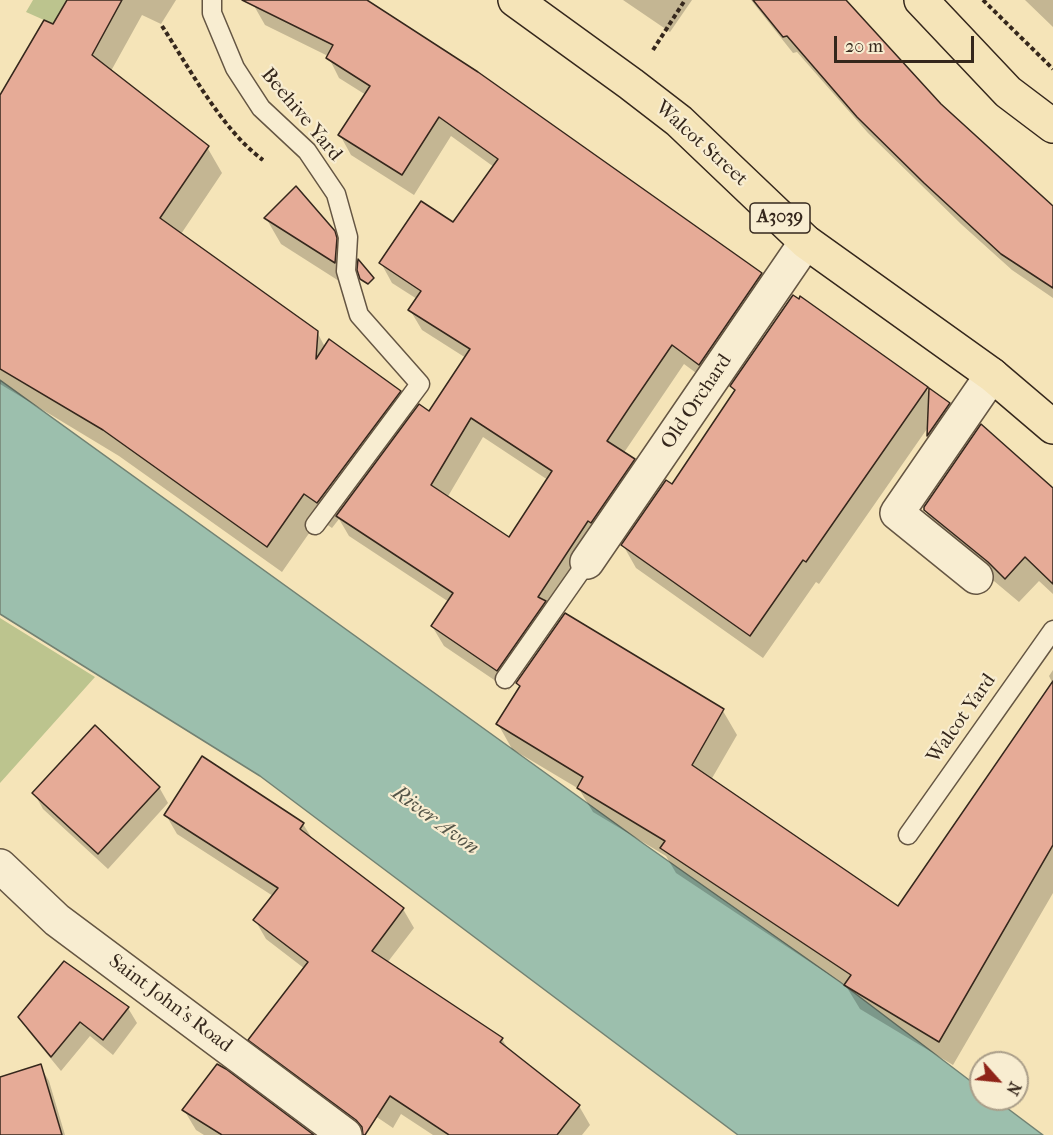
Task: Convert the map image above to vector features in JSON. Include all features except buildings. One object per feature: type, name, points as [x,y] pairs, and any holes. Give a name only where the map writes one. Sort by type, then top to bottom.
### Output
[{"type":"main road","name":"Walcot Street","points":[[515,0],[632,84],[679,121],[806,242],[992,375],[1053,427]]},
{"type":"main road","points":[[921,0],[1008,92],[1053,126]]},
{"type":"street","name":"Old Orchard","points":[[587,562],[806,242]]},
{"type":"street","points":[[976,577],[897,513],[992,375]]},
{"type":"street","name":"Saint John's Road","points":[[0,866],[57,920],[345,1135]]},
{"type":"lane","name":"Beehive Yard","points":[[212,0],[212,13],[235,68],[261,108],[307,151],[336,194],[348,237],[346,271],[359,315],[420,384],[315,525]]},
{"type":"lane","points":[[505,679],[587,562]]},
{"type":"lane","name":"Walcot Yard","points":[[908,835],[1053,630]]},
{"type":"path","points":[[665,31],[685,0]]},
{"type":"path","points":[[982,0],[1053,69]]},
{"type":"green space","points":[[33,0],[67,0],[53,24],[26,12]]},
{"type":"green space","points":[[0,618],[95,677],[0,783]]},
{"type":"water","name":"River Avon","points":[[0,380],[644,844],[840,982],[969,1080],[969,1111],[1011,1111],[1043,1135],[738,1135],[260,776],[0,614]]}]
